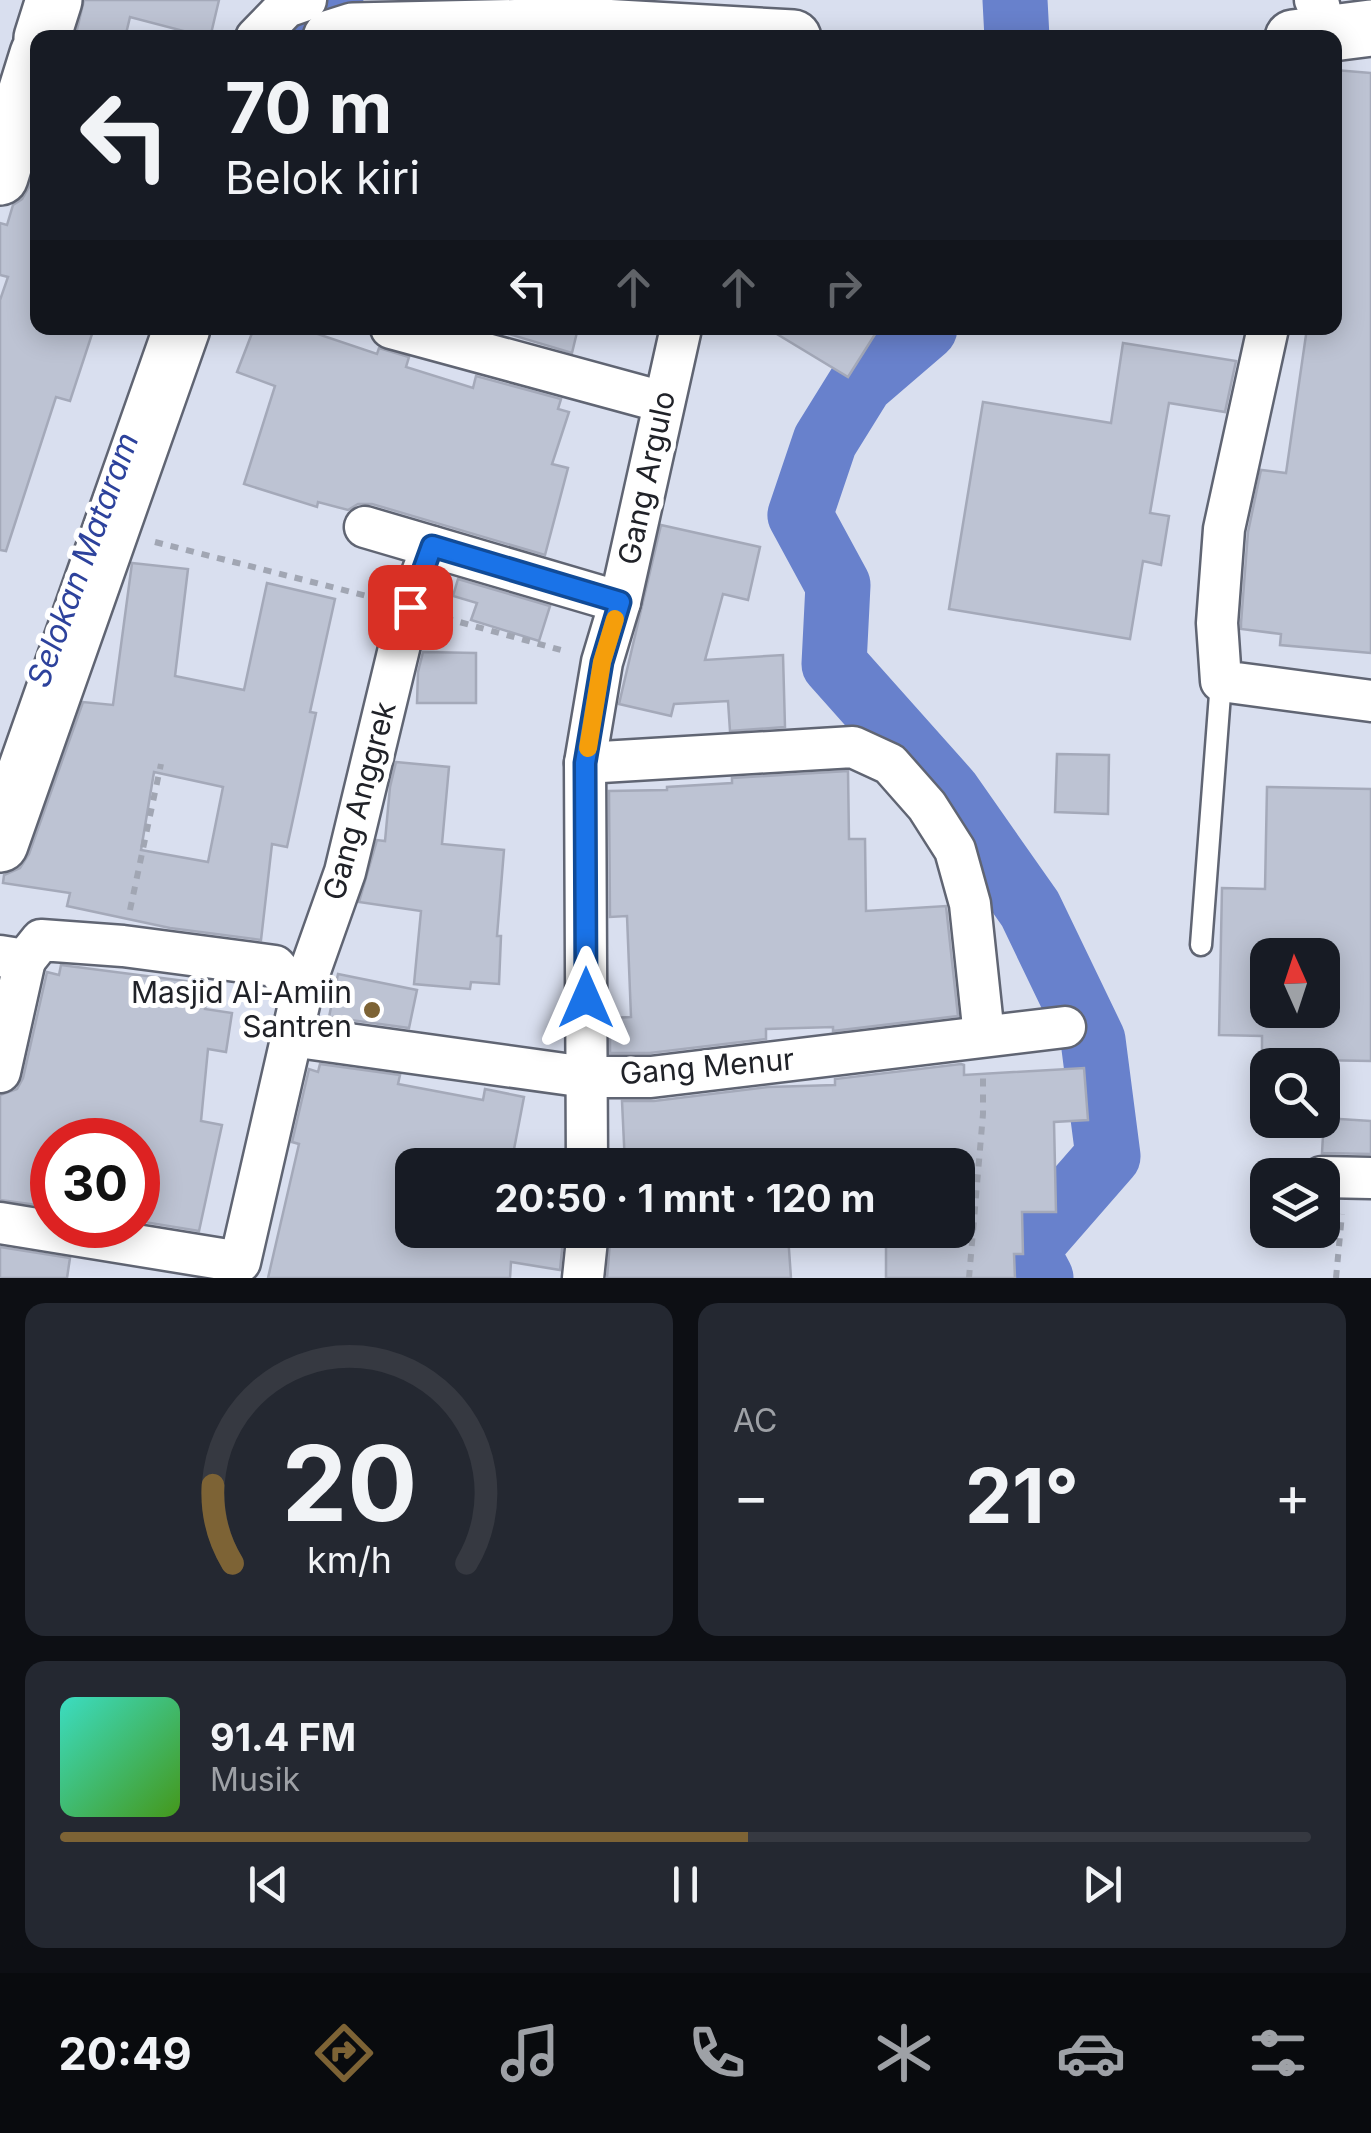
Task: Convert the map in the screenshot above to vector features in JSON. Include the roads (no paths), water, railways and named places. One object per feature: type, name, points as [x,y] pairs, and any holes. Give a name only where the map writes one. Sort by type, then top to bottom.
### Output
[{"type":"main road","points":[[45,30],[54,0]]},
{"type":"main road","points":[[399,30],[584,26],[656,30]]},
{"type":"main road","points":[[0,177],[30,78]]},
{"type":"main road","points":[[0,844],[179,335]]},
{"type":"street","points":[[264,30],[286,7],[306,0]]},
{"type":"street","points":[[417,335],[663,402]]},
{"type":"street","name":"Gang Argulo","points":[[587,1148],[585,763],[602,662],[620,602],[679,335]]},
{"type":"street","points":[[1266,335],[1224,529],[1217,624],[1222,681],[1371,701]]},
{"type":"street","points":[[365,526],[620,602]]},
{"type":"street","name":"Gang Anggrek","points":[[0,1223],[240,1262],[301,996],[346,872],[410,607],[432,546]]},
{"type":"street","points":[[585,763],[853,747],[890,764],[928,806],[955,850],[970,904],[984,1036]]},
{"type":"street","points":[[0,1072],[13,958],[41,940],[123,946],[275,966],[301,996]]},
{"type":"street","name":"Gang Menur","points":[[291,1036],[586,1077],[651,1077],[1065,1027]]},
{"type":"street","points":[[582,1278],[586,1248]]},
{"type":"lane","points":[[1202,945],[1222,681]]},
{"type":"waterway","points":[[1015,0],[1017,30]]},
{"type":"waterway","name":"Selokan Mataram","points":[[306,30],[325,17],[351,15]]},
{"type":"waterway","points":[[917,335],[861,383],[825,441],[800,515],[838,585],[834,664],[948,792],[1030,909],[1093,1040],[1108,1156],[1026,1250],[1041,1278]]},
{"type":"place","name":"Masjid Al-Amiin Santren","points":[[372,1010]]}]
